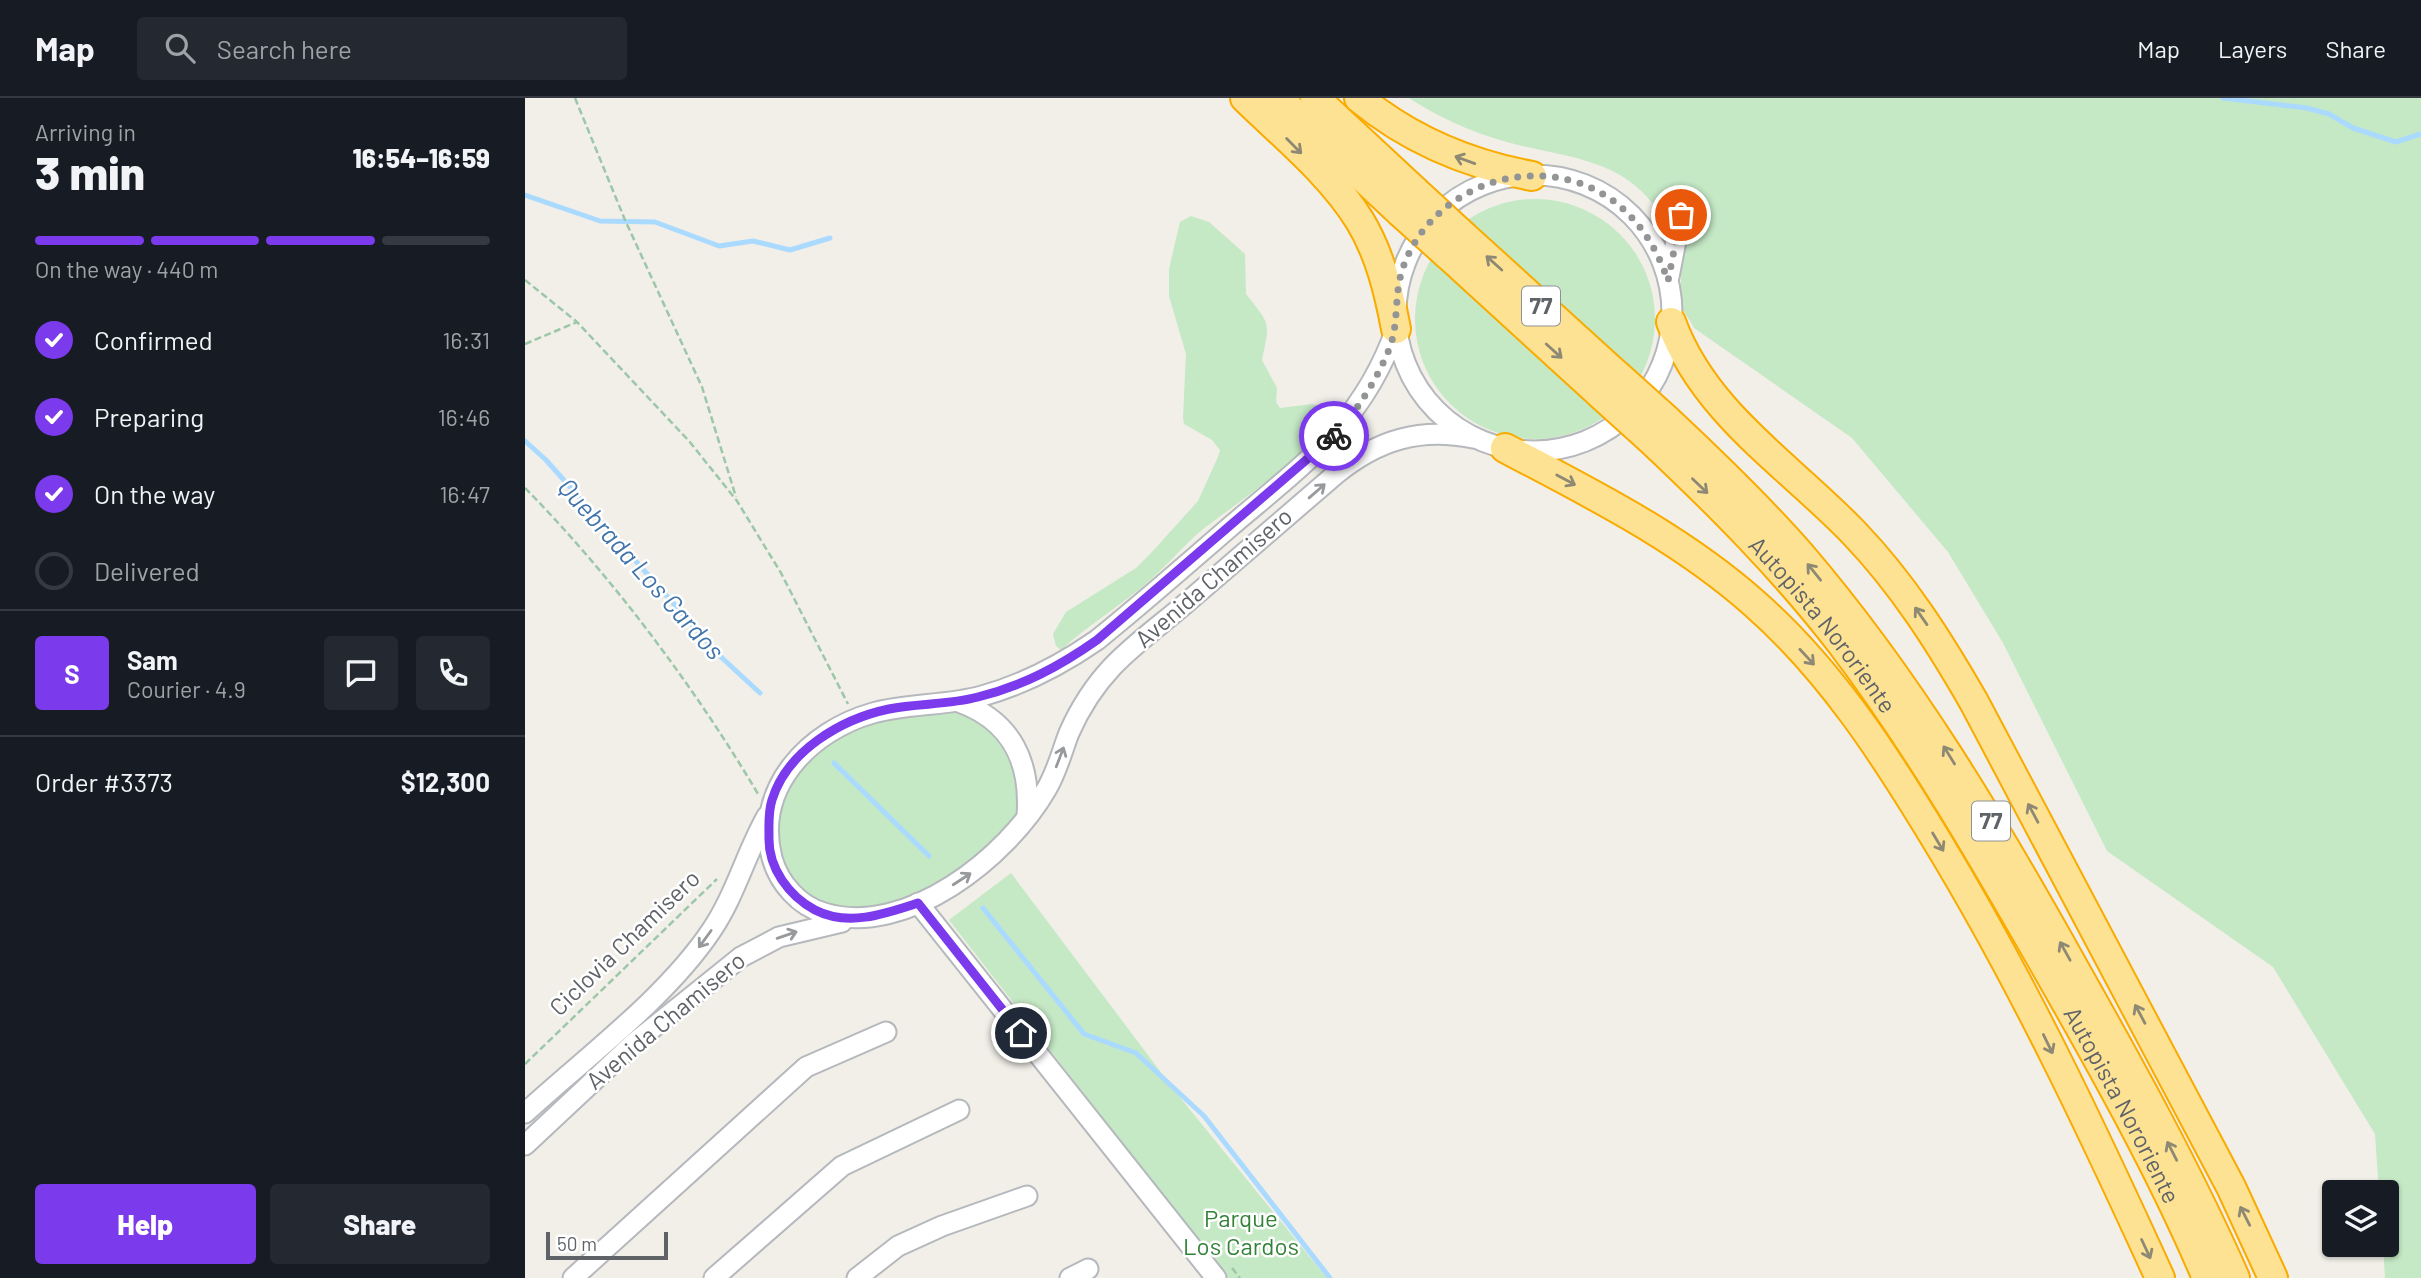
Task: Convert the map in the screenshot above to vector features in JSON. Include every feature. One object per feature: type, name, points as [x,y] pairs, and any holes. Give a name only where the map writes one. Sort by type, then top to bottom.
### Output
[{"type":"highway","points":[[1245,98],[1330,183],[1359,221],[1388,289],[1396,329]]},
{"type":"highway","name":"Autopista Nororiente","points":[[1278,98],[1408,201],[1658,429],[1743,492],[1801,555],[1884,660],[1939,738],[1999,834],[2115,1040],[2235,1278]]},
{"type":"highway","name":"Autopista Nororiente","points":[[1315,98],[1408,201]]},
{"type":"highway","points":[[1359,98],[1393,123],[1450,154],[1488,167],[1532,176]]},
{"type":"highway","points":[[1671,322],[1686,355],[1708,389],[1740,425],[1870,550],[1938,641],[1974,702],[2177,1083],[2273,1278]]},
{"type":"highway","name":"Autopista Nororiente","points":[[1658,429],[1841,644],[1931,773],[2095,1054],[2207,1278]]},
{"type":"highway","points":[[1506,449],[1629,514],[1699,560],[1756,605],[1827,678],[1891,764],[2001,951],[2160,1278]]},
{"type":"street","points":[[1668,281],[1653,243],[1641,226],[1610,198],[1567,180],[1512,177],[1476,188],[1443,209],[1430,222],[1418,238],[1402,272],[1397,291],[1396,329],[1409,373],[1420,393],[1435,411],[1473,438],[1506,449],[1527,451],[1569,447],[1609,429],[1641,401],[1653,383],[1665,353],[1671,322],[1668,281],[1681,215]]},
{"type":"street","name":"Avenida Chamisero","points":[[525,1113],[671,979],[697,950],[719,918],[784,776],[807,750],[832,730],[881,711],[959,702],[1008,688],[1048,672],[1118,623],[1328,443],[1361,404],[1388,352],[1396,329]]},
{"type":"street","name":"Avenida Chamisero","points":[[525,1145],[634,1043],[741,957],[793,932],[918,903],[984,863],[1027,816],[1046,790],[1083,704],[1108,672],[1336,474],[1370,449],[1394,439],[1450,433],[1473,438]]},
{"type":"street","points":[[959,702],[995,720],[1017,745],[1028,782],[1027,816]]},
{"type":"street","name":"Avenida Chamisero","points":[[769,812],[768,844],[773,864],[792,893],[819,912],[848,918],[865,917]]},
{"type":"street","points":[[918,903],[1216,1278]]},
{"type":"street","points":[[572,1278],[806,1066],[886,1032]]},
{"type":"street","points":[[714,1278],[842,1166],[959,1110]]},
{"type":"street","points":[[857,1278],[898,1246],[942,1226],[1027,1196]]},
{"type":"street","points":[[1070,1278],[1088,1269]]},
{"type":"path","points":[[575,98],[625,220],[702,387],[737,501]]},
{"type":"path","points":[[525,280],[577,322],[689,440],[737,501],[781,573],[842,692]]},
{"type":"path","points":[[525,344],[577,322]]},
{"type":"path","points":[[525,488],[583,552],[647,634],[748,778]]},
{"type":"path","name":"Ciclovia Chamisero","points":[[525,1064],[725,870]]},
{"type":"green space","points":[[1409,98],[2421,98],[2421,1278],[2385,1278],[2384,1257],[2399,1257],[2399,1180],[2378,1180],[2375,1134],[2273,967],[2107,851],[2003,643],[1948,552],[1852,438],[1694,328],[1681,304],[1681,272],[1674,247],[1664,222],[1641,190],[1607,168],[1588,161],[1507,142],[1444,118]]},
{"type":"green space","points":[[1535,199],[1558,201],[1581,208],[1602,219],[1620,234],[1635,252],[1646,273],[1653,296],[1653,342],[1646,365],[1635,386],[1620,404],[1602,419],[1581,430],[1558,437],[1535,439],[1512,437],[1489,430],[1468,419],[1450,404],[1435,386],[1424,365],[1417,342],[1415,319],[1417,296],[1424,273],[1435,252],[1450,234],[1468,219],[1489,208],[1512,201]]},
{"type":"green space","points":[[1191,216],[1209,222],[1245,254],[1246,294],[1266,324],[1262,360],[1277,388],[1276,402],[1280,408],[1312,404],[1324,407],[1323,421],[1313,438],[1274,476],[1196,535],[1150,580],[1061,650],[1056,646],[1053,634],[1066,612],[1136,568],[1152,552],[1198,501],[1218,457],[1220,450],[1212,440],[1184,424],[1186,354],[1169,296],[1169,269],[1180,222]]},
{"type":"green space","points":[[958,711],[986,725],[1011,756],[1020,795],[1012,823],[978,857],[928,888],[900,900],[849,910],[827,905],[807,894],[786,870],[778,850],[774,822],[786,792],[802,769],[822,749],[858,728],[900,717]]},
{"type":"green space","name":"Parque Los Cardos","points":[[1011,873],[1178,1095],[1327,1278],[1227,1278],[949,920]]},
{"type":"waterway","points":[[2223,98],[2307,108],[2329,114],[2353,128],[2396,142],[2421,134]]},
{"type":"waterway","points":[[525,195],[600,221],[655,222],[719,246],[753,241],[790,250],[830,238]]},
{"type":"waterway","name":"Quebrada Los Cardos","points":[[525,441],[546,460],[721,657],[760,693]]},
{"type":"waterway","name":"Quebrada Los Cardos","points":[[834,763],[929,856]]},
{"type":"waterway","name":"Quebrada Los Cardos","points":[[983,908],[1084,1034],[1136,1053],[1204,1116],[1330,1278]]},
{"type":"way so far","points":[[1334,436],[1361,404],[1388,352],[1396,329],[1397,291],[1409,255],[1430,222],[1459,198],[1476,188],[1512,177],[1551,177],[1579,183],[1610,198],[1641,226],[1653,243],[1668,281],[1681,215]]},
{"type":"route","points":[[1021,1033],[918,903],[877,916],[848,918],[819,912],[792,893],[773,864],[768,844],[769,812],[778,787],[793,764],[813,745],[832,730],[855,719],[890,709],[947,704],[980,697],[1037,677],[1072,658],[1097,640],[1334,436]]}]
